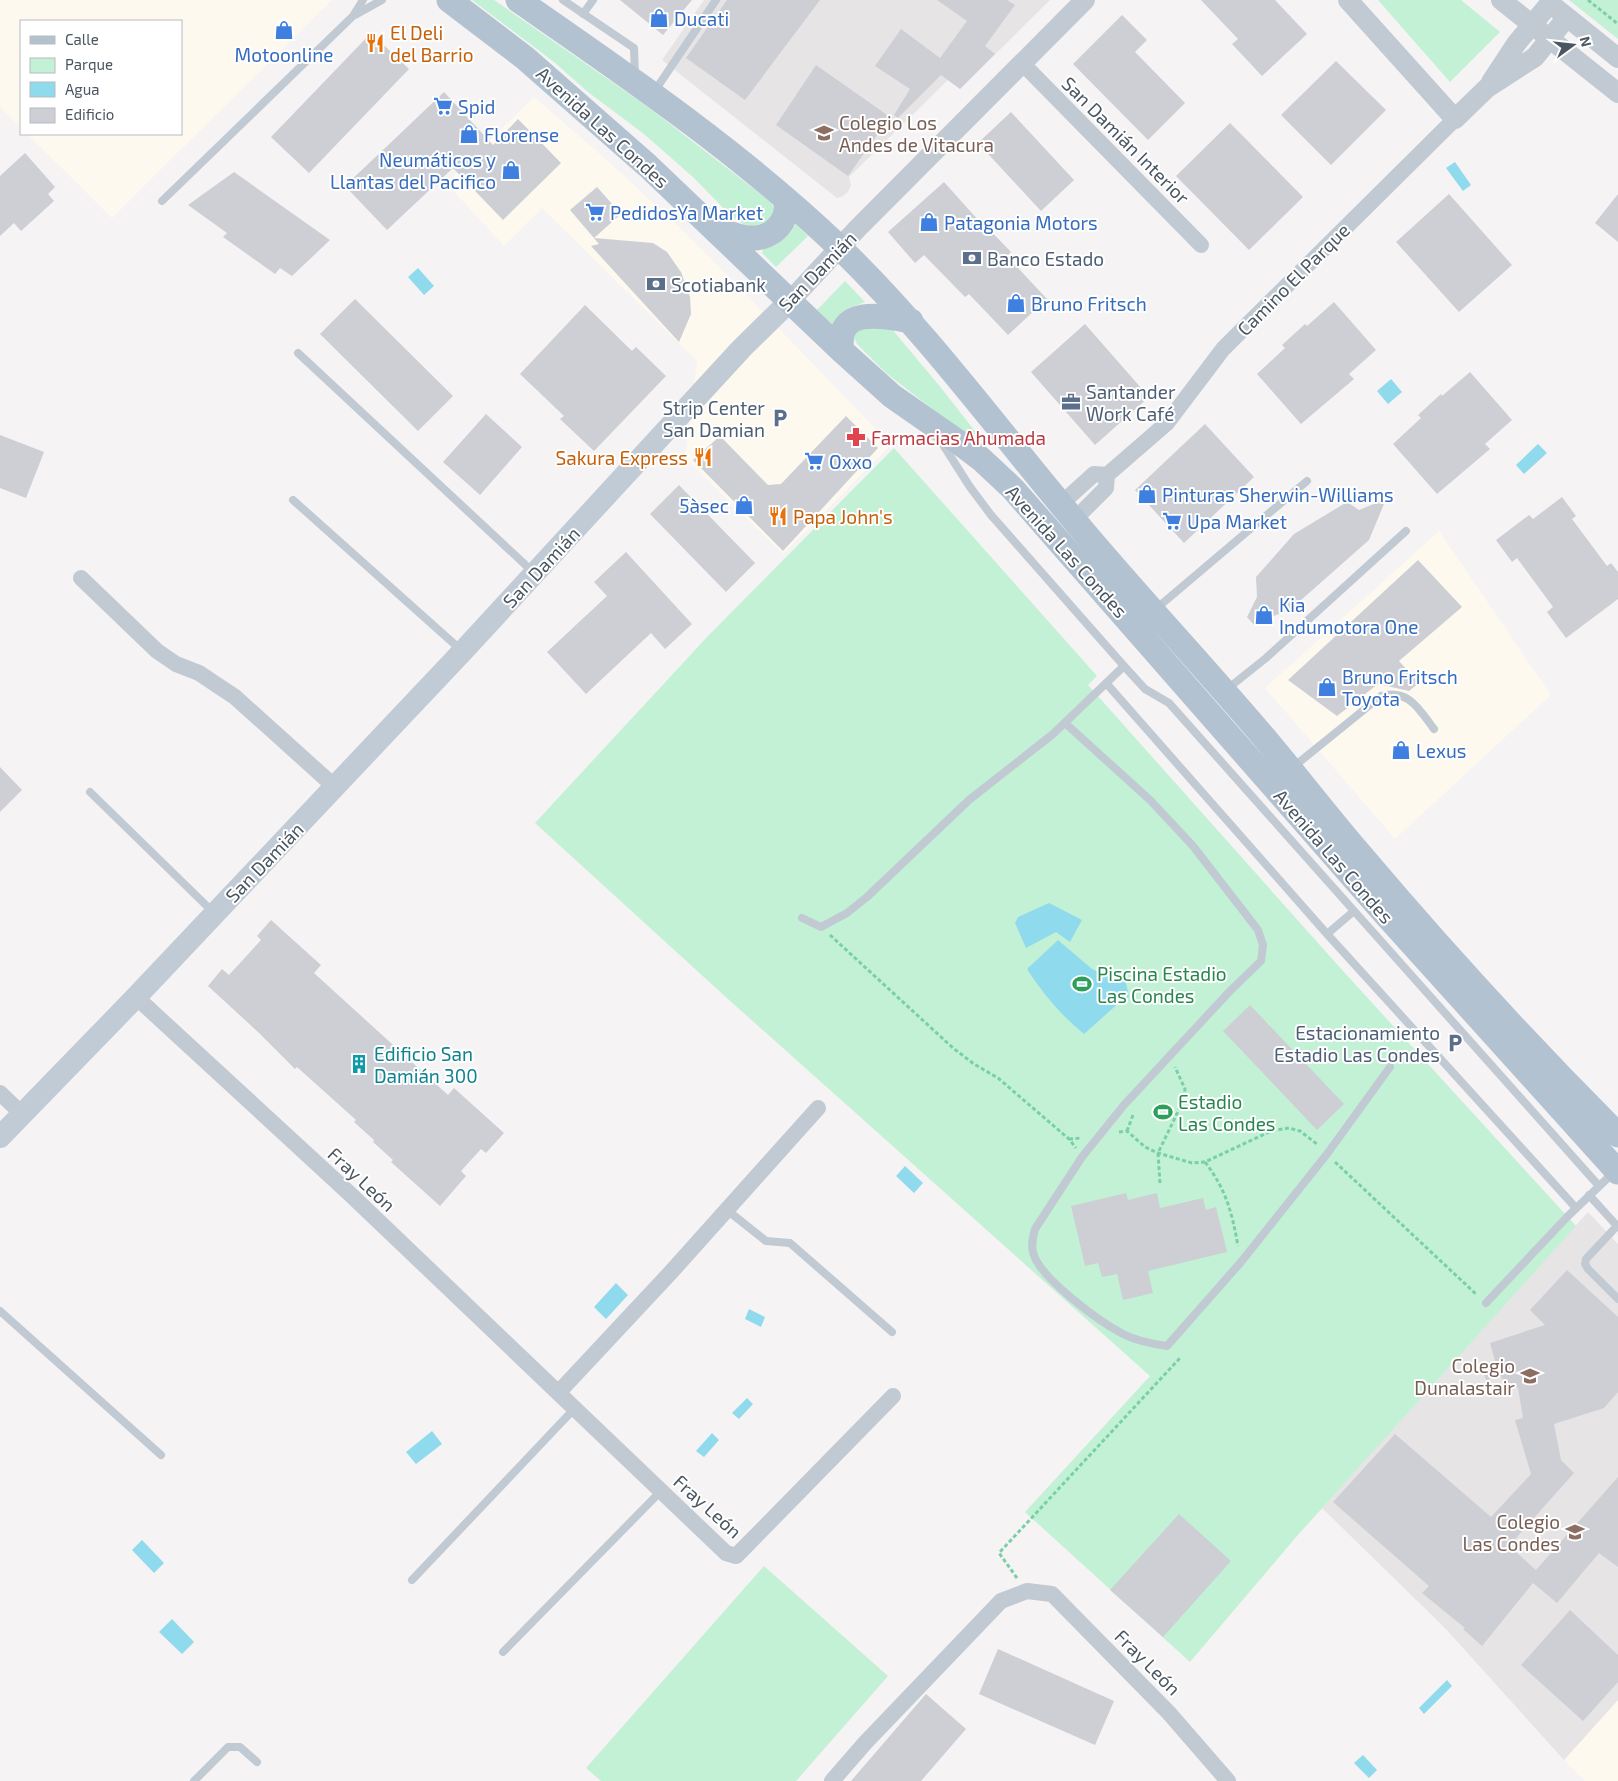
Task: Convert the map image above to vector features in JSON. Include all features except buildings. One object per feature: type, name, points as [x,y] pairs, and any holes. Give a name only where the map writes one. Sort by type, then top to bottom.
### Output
[{"type":"main road","name":"Avenida Las Condes","points":[[449,0],[525,58],[648,166],[842,351],[892,396],[926,418],[981,459],[1013,489],[1386,915],[1611,1176]]},
{"type":"main road","name":"Avenida Las Condes","points":[[518,0],[706,134],[786,200],[840,248],[911,321],[1067,512],[1224,691],[1361,856],[1560,1077],[1618,1135]]},
{"type":"main road","points":[[714,228],[744,237],[766,236],[782,223],[787,212],[786,200]]},
{"type":"main road","name":"San Damián","points":[[0,1137],[136,997],[464,651],[742,348],[790,301]]},
{"type":"main road","points":[[842,351],[841,345],[844,332],[850,323],[858,318],[880,315],[911,321]]},
{"type":"street","name":"San Damián","points":[[790,301],[1084,0]]},
{"type":"street","points":[[1348,0],[1455,119]]},
{"type":"street","points":[[1501,0],[1618,93]]},
{"type":"street","points":[[1548,1],[1618,58]]},
{"type":"street","name":"Camino El Parque","points":[[1487,88],[1516,44],[1548,1]]},
{"type":"street","name":"Camino El Parque","points":[[1067,512],[1106,488],[1107,475],[1167,423],[1223,349],[1487,88],[1529,62],[1567,17]]},
{"type":"street","name":"San Damián Interior","points":[[1022,63],[1202,245]]},
{"type":"street","points":[[80,578],[157,651],[176,664],[199,674],[236,697],[335,787]]},
{"type":"street","name":"Fray León","points":[[136,997],[350,1194],[726,1553],[736,1556],[893,1396]]},
{"type":"street","points":[[0,1093],[22,1114]]},
{"type":"street","points":[[558,1393],[672,1272],[818,1108]]},
{"type":"street","points":[[832,1781],[865,1743],[1001,1601],[1027,1591]]},
{"type":"street","name":"Fray León","points":[[1027,1591],[1052,1594],[1169,1712],[1228,1781]]},
{"type":"lane","points":[[162,201],[353,16],[363,0]]},
{"type":"lane","points":[[353,16],[382,0]]},
{"type":"lane","points":[[563,0],[634,48],[644,88]]},
{"type":"lane","points":[[583,14],[593,0]]},
{"type":"lane","points":[[644,88],[716,0]]},
{"type":"lane","points":[[298,353],[534,573]]},
{"type":"lane","points":[[926,418],[970,487],[991,515],[1124,666],[1145,689],[1169,703],[1354,911],[1611,1176],[1576,1208],[1486,1304]]},
{"type":"lane","points":[[1153,611],[1307,480]]},
{"type":"lane","points":[[293,500],[464,651]]},
{"type":"lane","points":[[1224,691],[1266,658],[1406,531]]},
{"type":"lane","points":[[802,918],[821,927],[847,913],[867,897],[969,800],[1064,723],[1124,666]]},
{"type":"lane","points":[[1106,684],[1328,934],[1576,1208]]},
{"type":"lane","points":[[1290,769],[1381,696],[1391,694],[1407,697],[1434,730]]},
{"type":"lane","points":[[1064,723],[1150,800],[1193,846],[1258,930],[1263,945],[1261,961],[1217,1005],[1124,1105],[1082,1157],[1035,1229],[1032,1242],[1033,1254],[1054,1284],[1122,1333],[1142,1342],[1167,1346],[1241,1262],[1326,1154],[1390,1067]]},
{"type":"lane","points":[[90,792],[214,914]]},
{"type":"lane","points":[[1328,934],[1354,911]]},
{"type":"lane","points":[[1589,1195],[1618,1226],[1586,1259],[1585,1264],[1618,1299]]},
{"type":"lane","points":[[727,1210],[766,1241],[790,1243],[892,1332]]},
{"type":"lane","points":[[0,1311],[161,1455]]},
{"type":"lane","points":[[412,1580],[575,1408]]},
{"type":"lane","points":[[503,1652],[661,1491]]},
{"type":"lane","points":[[194,1781],[228,1747],[240,1747],[257,1762]]},
{"type":"path","points":[[1588,0],[1618,24]]},
{"type":"path","points":[[821,927],[953,1048],[974,1064],[998,1078],[1069,1139],[1082,1157]]},
{"type":"path","points":[[1160,1183],[1158,1154],[1184,1099],[1185,1089],[1179,1073],[1172,1062]]},
{"type":"path","points":[[1069,1139],[1127,1131],[1145,1147],[1158,1154],[1192,1163],[1205,1162],[1271,1131],[1289,1128],[1300,1131],[1318,1145],[1486,1304]]},
{"type":"path","points":[[1205,1162],[1217,1178],[1226,1195],[1241,1262]]},
{"type":"path","points":[[1027,1591],[999,1553],[1180,1358]]},
{"type":"shaded area","points":[[0,0],[332,0],[112,218],[28,135],[182,135],[182,20],[20,20],[20,127],[0,107]]},
{"type":"shaded area","name":"Colegio Los Andes de Vitacura","points":[[704,0],[1050,0],[960,89],[948,80],[849,177],[851,185],[848,192],[837,198],[662,60]]},
{"type":"shaded area","points":[[534,97],[609,162],[678,226],[891,445],[783,554],[685,458],[697,361],[542,208],[504,246],[446,183]]},
{"type":"shaded area","points":[[1439,531],[1551,695],[1395,839],[1265,688]]},
{"type":"shaded area","name":"Colegio Dunalastair","points":[[1588,1212],[1618,1244],[1618,1700],[1564,1760],[1445,1628],[1322,1508]]},
{"type":"shaded area","points":[[1618,1700],[1618,1781],[1585,1781],[1564,1760]]},
{"type":"green space","points":[[472,0],[494,0],[648,107],[772,203],[773,216],[761,225],[752,226],[743,224],[731,216],[694,178],[644,134]]},
{"type":"green space","points":[[1378,0],[1461,0],[1500,32],[1450,82]]},
{"type":"green space","points":[[1569,0],[1618,0],[1618,39]]},
{"type":"green space","points":[[796,224],[808,236],[776,267],[762,253],[763,249],[773,246],[786,237]]},
{"type":"green space","points":[[845,281],[865,302],[849,308],[834,326],[817,310]]},
{"type":"green space","points":[[865,324],[891,328],[988,448],[948,421],[886,373],[857,344],[854,338],[855,332]]},
{"type":"green space","name":"Estadio Las Condes","points":[[894,448],[1097,676],[1088,685],[1343,971],[1576,1226],[1297,1536],[1190,1662],[1025,1512],[1150,1376],[728,999],[535,823],[708,636]]},
{"type":"green space","points":[[764,1566],[888,1676],[796,1781],[601,1781],[586,1768]]},
{"type":"water","points":[[1455,162],[1471,185],[1463,191],[1446,168]]},
{"type":"water","points":[[418,268],[434,286],[424,295],[408,277]]},
{"type":"water","points":[[1391,379],[1402,392],[1388,404],[1377,391]]},
{"type":"water","points":[[1538,444],[1547,453],[1524,474],[1516,465]]},
{"type":"water","points":[[1049,903],[1082,920],[1070,942],[1056,932],[1026,948],[1015,923],[1018,917]]},
{"type":"water","name":"Piscina Estadio Las Condes","points":[[1058,940],[1092,969],[1108,976],[1124,974],[1129,997],[1121,1001],[1084,1034],[1053,1004],[1027,969]]},
{"type":"water","points":[[905,1166],[923,1183],[914,1193],[896,1176]]},
{"type":"water","points":[[616,1283],[628,1295],[606,1319],[594,1307]]},
{"type":"water","points":[[749,1309],[765,1317],[761,1327],[745,1319]]},
{"type":"water","points":[[747,1398],[753,1404],[739,1419],[732,1413]]},
{"type":"water","points":[[432,1431],[442,1444],[416,1464],[406,1452]]},
{"type":"water","points":[[712,1433],[719,1440],[704,1457],[696,1451]]},
{"type":"water","points":[[142,1540],[164,1563],[154,1573],[132,1550]]},
{"type":"water","points":[[172,1619],[194,1642],[182,1654],[159,1632]]},
{"type":"water","points":[[1447,1680],[1452,1686],[1424,1714],[1419,1708]]},
{"type":"water","points":[[1363,1755],[1377,1770],[1369,1778],[1354,1763]]},
{"type":"place","name":"Ducati","points":[[659,18]]},
{"type":"place","name":"Motoonline","points":[[284,30]]},
{"type":"place","name":"El Deli del Barrio","points":[[375,43]]},
{"type":"place","name":"Spid","points":[[443,106]]},
{"type":"place","name":"Colegio Los Andes de Vitacura","points":[[824,133]]},
{"type":"place","name":"Florense","points":[[469,134]]},
{"type":"place","name":"Neumáticos y Llantas del Pacifico","points":[[511,170]]},
{"type":"place","name":"PedidosYa Market","points":[[595,212]]},
{"type":"place","name":"Patagonia Motors","points":[[929,222]]},
{"type":"place","name":"Banco Estado","points":[[972,258]]},
{"type":"place","name":"Scotiabank","points":[[656,284]]},
{"type":"place","name":"Bruno Fritsch","points":[[1016,303]]},
{"type":"place","name":"Santander Work Café","points":[[1071,402]]},
{"type":"place","name":"Strip Center San Damian","points":[[780,418]]},
{"type":"place","name":"Farmacias Ahumada","points":[[856,437]]},
{"type":"place","name":"Sakura Express","points":[[703,457]]},
{"type":"place","name":"Oxxo","points":[[814,461]]},
{"type":"place","name":"Pinturas Sherwin-Williams","points":[[1147,494]]},
{"type":"place","name":"5àsec","points":[[744,505]]},
{"type":"place","name":"Papa John's","points":[[778,516]]},
{"type":"place","name":"Upa Market","points":[[1172,521]]},
{"type":"place","name":"Kia Indumotora One","points":[[1264,615]]},
{"type":"place","name":"Bruno Fritsch Toyota","points":[[1327,687]]},
{"type":"place","name":"Lexus","points":[[1401,750]]},
{"type":"place","name":"Piscina Estadio Las Condes","points":[[1082,984]]},
{"type":"place","name":"Estacionamiento Estadio Las Condes","points":[[1455,1043]]},
{"type":"place","name":"Edificio San Damián 300","points":[[359,1064]]},
{"type":"place","name":"Estadio Las Condes","points":[[1163,1112]]},
{"type":"place","name":"Colegio Dunalastair","points":[[1530,1376]]},
{"type":"place","name":"Colegio Las Condes","points":[[1575,1532]]}]
